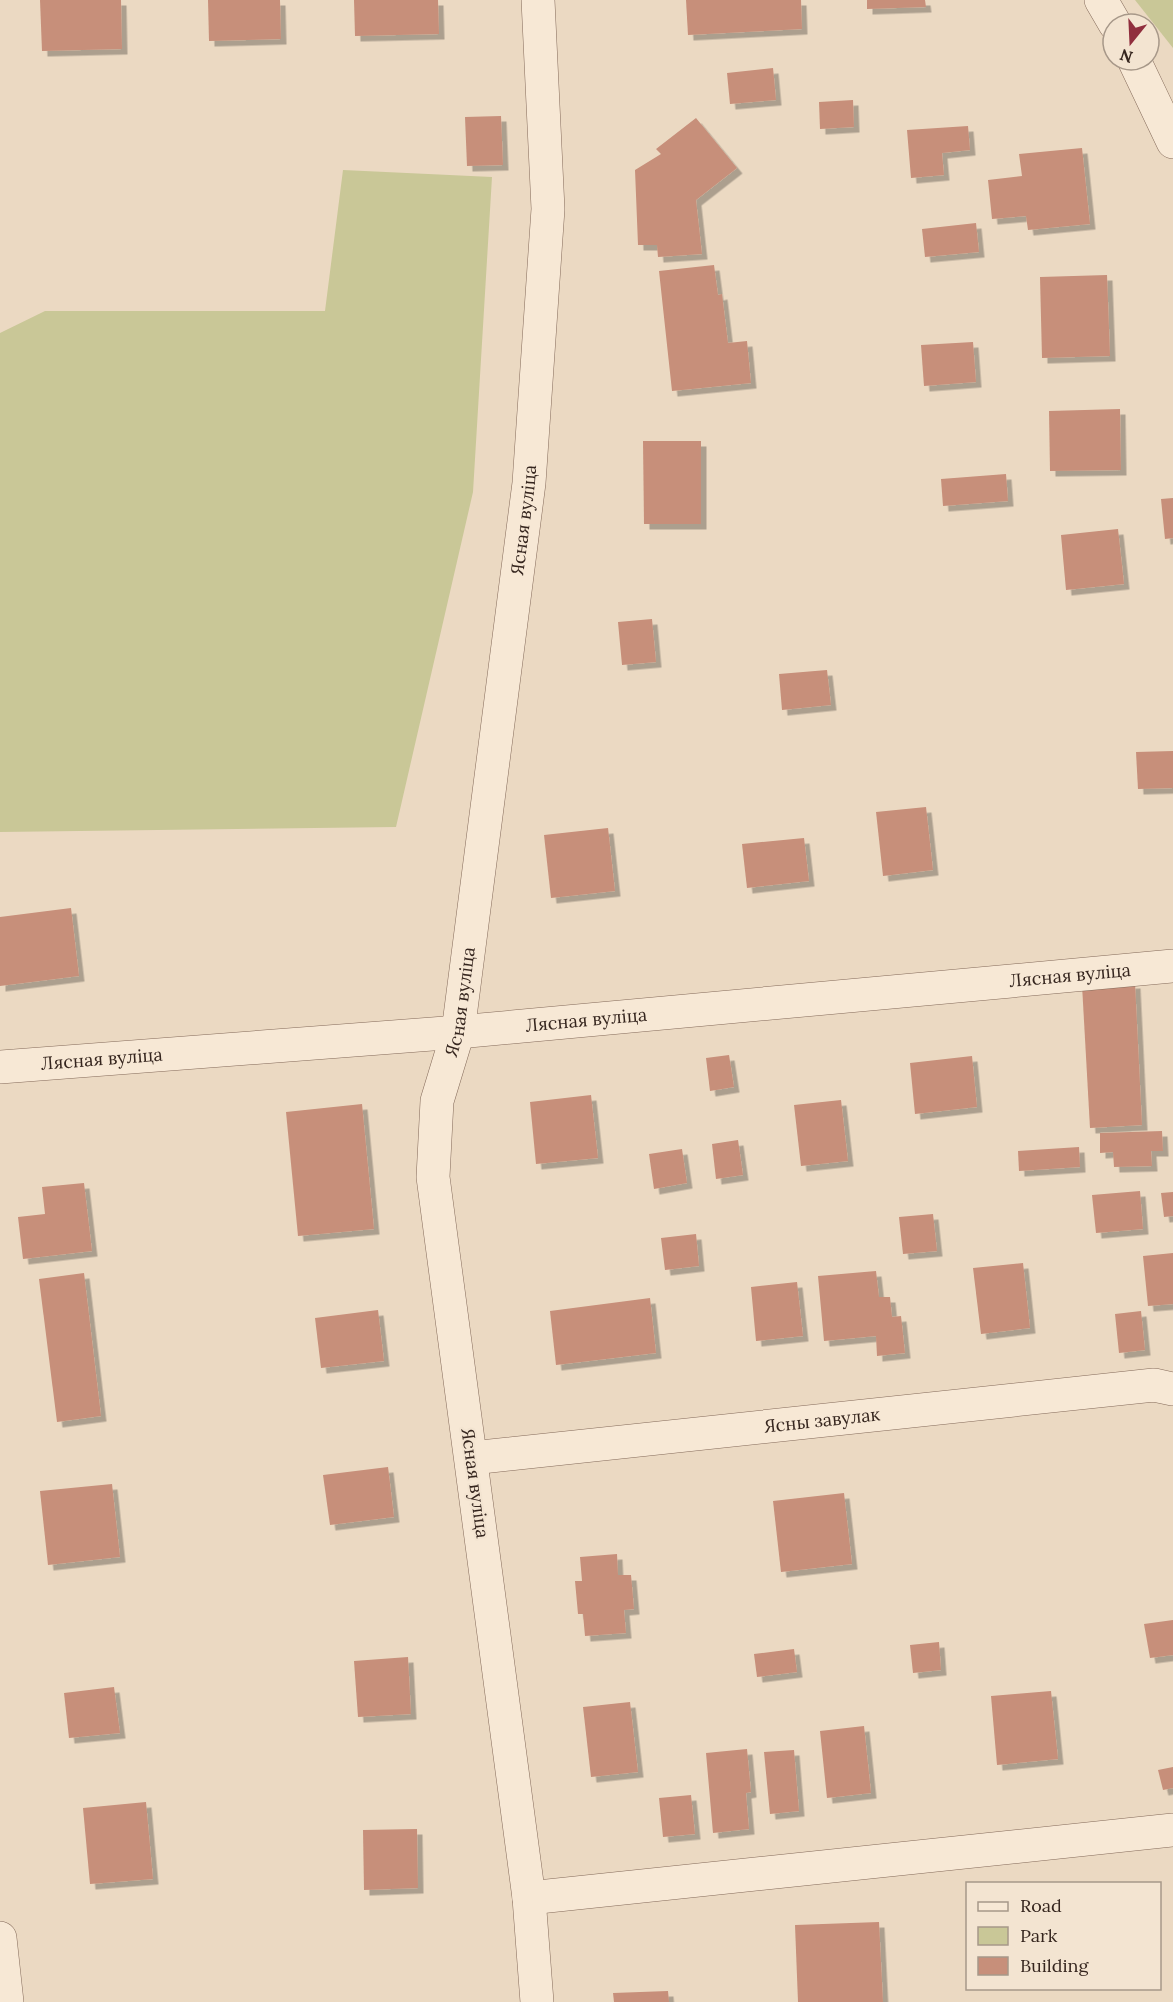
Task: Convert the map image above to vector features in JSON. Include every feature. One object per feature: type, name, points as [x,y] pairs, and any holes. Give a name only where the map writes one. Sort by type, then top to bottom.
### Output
[{"type":"street","name":"Ясная вуліца","points":[[537,2002],[530,1898],[434,1177],[437,1101],[458,1032],[529,483],[548,209],[538,0]]},
{"type":"street","points":[[1140,72],[1173,142]]},
{"type":"street","name":"Лясная вуліца","points":[[0,1068],[458,1032],[1173,966]]},
{"type":"street","name":"Ясны завулак","points":[[472,1458],[1154,1385],[1173,1389]]},
{"type":"street","points":[[530,1898],[1173,1830]]},
{"type":"street","points":[[0,1938],[7,2002]]},
{"type":"green space","points":[[1135,0],[1173,0],[1173,48],[1161,33],[1161,12],[1144,12]]},
{"type":"green space","points":[[343,170],[492,177],[473,492],[396,827],[0,832],[0,333],[45,311],[325,311]]},
{"type":"building","points":[[40,0],[121,0],[122,49],[42,51]]},
{"type":"building","points":[[208,0],[280,0],[281,39],[209,41]]},
{"type":"building","points":[[354,0],[438,0],[439,34],[355,36]]},
{"type":"building","points":[[686,0],[801,0],[802,29],[688,35]]},
{"type":"building","points":[[867,0],[925,0],[926,7],[867,9]]},
{"type":"building","points":[[773,68],[776,100],[730,104],[727,73]]},
{"type":"building","points":[[853,100],[854,127],[820,129],[819,102]]},
{"type":"building","points":[[501,116],[503,165],[467,166],[465,117]]},
{"type":"building","points":[[696,118],[737,168],[696,200],[702,254],[658,257],[657,245],[638,245],[635,170],[661,154],[656,149]]},
{"type":"building","points":[[968,126],[970,150],[942,153],[944,175],[911,178],[907,130]]},
{"type":"building","points":[[1082,148],[1090,224],[1028,230],[1026,216],[992,219],[988,180],[1022,176],[1019,154]]},
{"type":"building","points":[[976,223],[979,252],[925,257],[922,229]]},
{"type":"building","points":[[714,265],[718,295],[722,294],[728,343],[747,341],[751,383],[672,391],[659,271]]},
{"type":"building","points":[[1107,275],[1110,356],[1042,358],[1040,277]]},
{"type":"building","points":[[973,342],[976,382],[924,386],[921,345]]},
{"type":"building","points":[[1120,409],[1121,470],[1050,471],[1049,411]]},
{"type":"building","points":[[643,441],[701,441],[701,524],[644,524]]},
{"type":"building","points":[[1006,474],[1008,501],[943,506],[941,479]]},
{"type":"building","points":[[1173,498],[1173,538],[1165,539],[1161,499]]},
{"type":"building","points":[[1118,529],[1124,584],[1066,590],[1061,535]]},
{"type":"building","points":[[652,619],[656,662],[622,665],[618,622]]},
{"type":"building","points":[[827,670],[831,705],[782,710],[779,674]]},
{"type":"building","points":[[1173,751],[1173,788],[1138,789],[1136,752]]},
{"type":"building","points":[[926,807],[933,870],[883,876],[876,812]]},
{"type":"building","points":[[608,828],[615,891],[551,898],[544,835]]},
{"type":"building","points":[[804,838],[809,881],[747,888],[742,844]]},
{"type":"building","points":[[71,908],[79,976],[0,986],[0,917]]},
{"type":"building","points":[[1135,983],[1142,1125],[1090,1128],[1082,985]]},
{"type":"building","points":[[729,1055],[734,1087],[710,1091],[706,1058]]},
{"type":"building","points":[[972,1056],[977,1107],[915,1114],[910,1063]]},
{"type":"building","points":[[591,1095],[598,1158],[536,1164],[530,1102]]},
{"type":"building","points":[[841,1100],[848,1161],[801,1166],[794,1105]]},
{"type":"building","points":[[362,1104],[374,1229],[298,1236],[286,1112]]},
{"type":"building","points":[[1162,1131],[1163,1151],[1151,1151],[1152,1166],[1114,1167],[1113,1152],[1100,1153],[1100,1133]]},
{"type":"building","points":[[738,1140],[743,1175],[716,1179],[712,1144]]},
{"type":"building","points":[[1079,1147],[1080,1167],[1019,1171],[1018,1151]]},
{"type":"building","points":[[682,1149],[687,1183],[654,1189],[649,1154]]},
{"type":"building","points":[[84,1183],[92,1251],[23,1259],[18,1217],[45,1214],[42,1187]]},
{"type":"building","points":[[1140,1191],[1143,1229],[1096,1233],[1092,1195]]},
{"type":"building","points":[[1173,1192],[1173,1216],[1164,1217],[1161,1193]]},
{"type":"building","points":[[933,1214],[937,1251],[903,1254],[899,1217]]},
{"type":"building","points":[[696,1234],[699,1266],[665,1270],[661,1238]]},
{"type":"building","points":[[1173,1253],[1173,1304],[1148,1306],[1143,1256]]},
{"type":"building","points":[[1023,1263],[1030,1328],[981,1334],[973,1268]]},
{"type":"building","points":[[876,1271],[879,1297],[890,1297],[892,1317],[901,1316],[905,1353],[877,1356],[876,1336],[824,1341],[818,1276]]},
{"type":"building","points":[[84,1273],[101,1416],[57,1422],[39,1279]]},
{"type":"building","points":[[797,1282],[803,1336],[756,1341],[751,1287]]},
{"type":"building","points":[[650,1298],[656,1353],[556,1365],[550,1311]]},
{"type":"building","points":[[378,1310],[384,1361],[321,1368],[315,1318]]},
{"type":"building","points":[[1141,1311],[1145,1350],[1119,1353],[1115,1314]]},
{"type":"building","points":[[388,1467],[394,1517],[330,1525],[323,1475]]},
{"type":"building","points":[[112,1484],[120,1557],[48,1565],[40,1491]]},
{"type":"building","points":[[844,1493],[852,1564],[781,1572],[773,1501]]},
{"type":"building","points":[[617,1554],[618,1575],[631,1575],[634,1609],[624,1610],[626,1633],[585,1636],[583,1614],[578,1614],[575,1581],[582,1581],[580,1557]]},
{"type":"building","points":[[1173,1620],[1173,1655],[1150,1658],[1144,1624]]},
{"type":"building","points":[[939,1642],[941,1670],[913,1673],[910,1645]]},
{"type":"building","points":[[794,1649],[797,1672],[757,1677],[754,1654]]},
{"type":"building","points":[[408,1657],[411,1714],[358,1717],[354,1661]]},
{"type":"building","points":[[114,1687],[120,1733],[69,1738],[64,1693]]},
{"type":"building","points":[[1051,1691],[1058,1759],[997,1765],[991,1696]]},
{"type":"building","points":[[630,1702],[638,1772],[591,1777],[583,1707]]},
{"type":"building","points":[[864,1726],[871,1793],[827,1798],[820,1731]]},
{"type":"building","points":[[747,1749],[751,1792],[746,1793],[749,1829],[713,1833],[706,1753]]},
{"type":"building","points":[[794,1750],[799,1811],[770,1814],[764,1752]]},
{"type":"building","points":[[1173,1767],[1173,1788],[1163,1790],[1158,1770]]},
{"type":"building","points":[[691,1795],[695,1834],[663,1837],[659,1798]]},
{"type":"building","points":[[146,1802],[153,1879],[90,1884],[83,1808]]},
{"type":"building","points":[[417,1829],[418,1888],[364,1890],[363,1830]]},
{"type":"building","points":[[879,1922],[883,2002],[798,2002],[795,1925]]},
{"type":"building","points":[[668,1991],[669,2002],[614,2002],[613,1993]]}]
